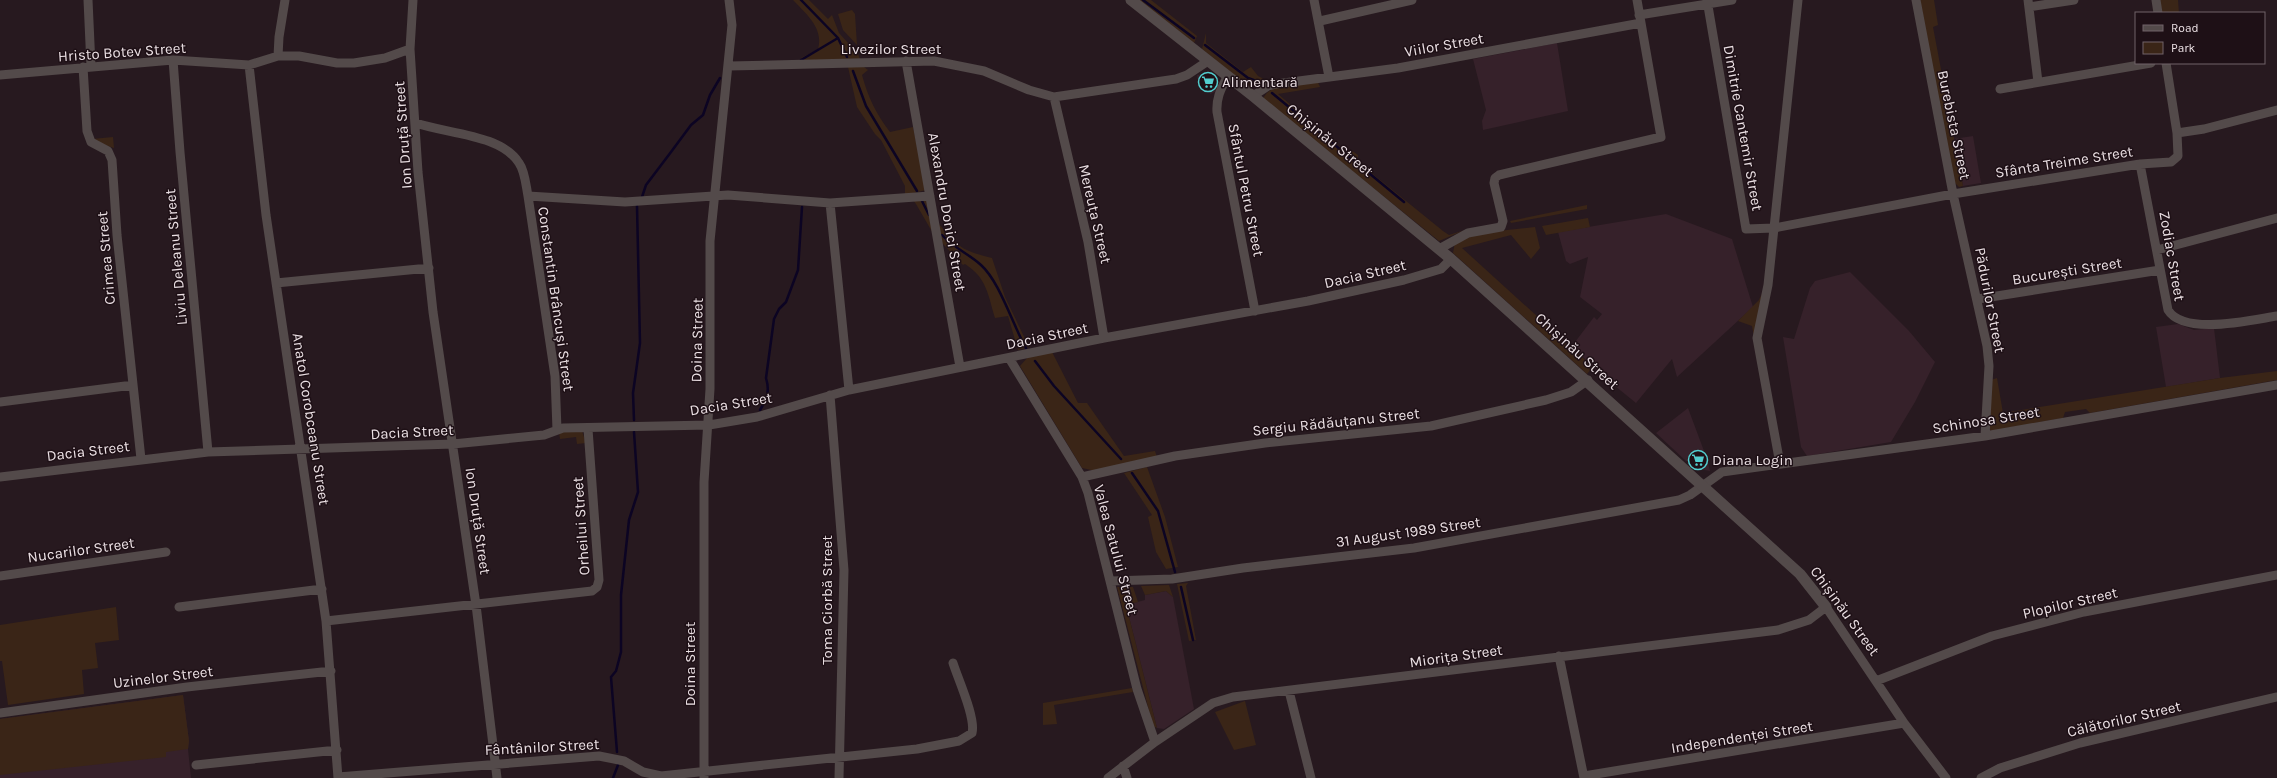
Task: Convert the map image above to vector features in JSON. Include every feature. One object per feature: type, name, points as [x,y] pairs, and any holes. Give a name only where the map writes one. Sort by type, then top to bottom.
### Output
[{"type":"street","name":"Crimea Street","points":[[88,0],[87,131],[91,142],[108,151],[112,160],[117,235],[141,459]]},
{"type":"street","points":[[278,56],[279,37],[285,0]]},
{"type":"street","name":"Ion Druță Street","points":[[413,0],[410,50],[416,123],[414,132],[418,172],[429,268],[476,604],[497,778]]},
{"type":"street","name":"Doina Street","points":[[704,775],[704,482],[709,425],[711,297],[710,241],[713,196],[729,66],[732,25],[729,0]]},
{"type":"street","name":"Chișinău Street","points":[[1131,0],[1253,96],[1452,259],[1588,380],[1800,574],[1826,607],[1904,723],[1946,778]]},
{"type":"street","points":[[1314,0],[1320,21],[1329,77]]},
{"type":"street","points":[[1320,21],[1412,0]]},
{"type":"street","points":[[1440,249],[1459,236],[1498,228],[1503,224],[1494,183],[1495,178],[1499,175],[1661,137],[1637,0]]},
{"type":"street","points":[[1640,19],[1708,2],[1732,0]]},
{"type":"street","points":[[1780,464],[1757,338],[1768,285],[1798,0]]},
{"type":"street","name":"Burebista Street","points":[[1774,228],[1953,194],[1916,0]]},
{"type":"street","points":[[2038,82],[2028,4],[2074,0]]},
{"type":"street","points":[[2156,0],[2158,12]]},
{"type":"street","name":"Dimitrie Cantemir Street","points":[[1708,2],[1746,229],[1774,228]]},
{"type":"street","name":"Viilor Street","points":[[1253,96],[1268,86],[1398,68],[1640,19]]},
{"type":"street","name":"Hristo Botev Street","points":[[0,75],[173,60],[249,64],[278,56],[299,56],[337,63],[354,63],[385,58],[410,50]]},
{"type":"street","name":"Liviu Deleanu Street","points":[[173,60],[180,152],[208,452]]},
{"type":"street","name":"Alexandru Donici Street","points":[[906,61],[960,367]]},
{"type":"street","name":"Livezilor Street","points":[[729,66],[934,61],[966,66],[1003,78],[1042,95],[1054,97],[1176,79],[1187,75],[1208,61]]},
{"type":"street","name":"Anatol Corobceanu Street","points":[[249,64],[276,283],[326,621],[338,778]]},
{"type":"street","points":[[2000,89],[2146,64]]},
{"type":"street","points":[[2166,64],[2177,133],[2204,129],[2277,110]]},
{"type":"street","name":"Sfântul Petru Street","points":[[1227,77],[1216,103],[1217,112],[1254,311]]},
{"type":"street","name":"Mereuța Street","points":[[1054,97],[1092,260],[1104,338]]},
{"type":"street","name":"Constantin Brâncuși Street","points":[[416,123],[436,130],[492,141],[508,152],[520,164],[528,196],[555,376],[557,430]]},
{"type":"street","name":"Sfânta Treime Street","points":[[1953,194],[2140,164],[2171,162],[2178,156],[2177,133]]},
{"type":"street","name":"Zodiac Street","points":[[2140,164],[2168,310],[2174,318],[2183,322],[2198,325],[2277,316]]},
{"type":"street","points":[[528,196],[625,202],[728,194],[830,203],[930,196]]},
{"type":"street","name":"Pădurilor Street","points":[[1953,194],[1988,346],[1989,366],[1985,436]]},
{"type":"street","points":[[830,203],[849,390]]},
{"type":"street","points":[[2157,250],[2277,218]]},
{"type":"street","name":"Dacia Street","points":[[0,476],[208,452],[453,444],[544,435],[563,428],[588,429],[709,425],[757,417],[849,390],[1104,338],[1254,311],[1404,280],[1441,269],[1452,259]]},
{"type":"street","points":[[276,283],[429,268]]},
{"type":"street","name":"București Street","points":[[1978,299],[2160,270]]},
{"type":"street","name":"Valea Satului Street","points":[[1009,358],[1082,477],[1088,493],[1111,581],[1137,689],[1155,742]]},
{"type":"street","name":"Sergiu Rădăuțanu Street","points":[[1082,477],[1175,456],[1264,443],[1431,426],[1546,400],[1571,392],[1588,380]]},
{"type":"street","points":[[0,402],[133,385]]},
{"type":"street","name":"Schinosa Street","points":[[1703,485],[1722,472],[1985,436],[2277,385]]},
{"type":"street","name":"Toma Ciorbă Street","points":[[830,395],[844,570],[839,778]]},
{"type":"street","name":"Orheilui Street","points":[[326,621],[592,591],[597,587],[599,580],[588,429]]},
{"type":"street","name":"31 August 1989 Street","points":[[1111,581],[1172,579],[1244,568],[1414,548],[1679,500],[1690,495],[1703,485]]},
{"type":"street","name":"Nucarilor Street","points":[[0,576],[166,552]]},
{"type":"street","name":"Plopilor Street","points":[[1876,681],[1992,636],[2076,614],[2277,575]]},
{"type":"street","points":[[178,607],[322,589]]},
{"type":"street","name":"Miorița Street","points":[[1108,778],[1155,742],[1212,703],[1233,697],[1778,630],[1808,620],[1826,607]]},
{"type":"street","points":[[1559,656],[1584,777]]},
{"type":"street","points":[[840,756],[917,749],[960,741],[968,737],[973,728],[953,663]]},
{"type":"street","name":"Uzinelor Street","points":[[0,713],[187,687],[331,671]]},
{"type":"street","points":[[1289,691],[1311,778]]},
{"type":"street","name":"Călătorilor Street","points":[[1981,778],[2000,768],[2080,743],[2277,697]]},
{"type":"street","name":"Independenței Street","points":[[1584,777],[1904,723]]},
{"type":"street","points":[[196,765],[337,750]]},
{"type":"street","name":"Fântânilor Street","points":[[338,778],[496,763],[599,756],[624,761],[651,775],[704,775],[840,756]]},
{"type":"street","points":[[1124,766],[1127,778]]},
{"type":"shaded area","points":[[1557,43],[1568,111],[1483,130],[1482,121],[1486,110],[1473,59]]},
{"type":"shaded area","points":[[1210,73],[1217,77],[1218,85],[1215,92],[1210,94],[1208,88],[1200,90],[1197,75]]},
{"type":"shaded area","points":[[1973,136],[1981,183],[1963,186],[1953,139]]},
{"type":"shaded area","points":[[1666,214],[1732,239],[1753,307],[1677,377],[1672,359],[1636,403],[1599,373],[1572,346],[1594,317],[1597,320],[1602,314],[1580,297],[1588,257],[1570,264],[1566,261],[1558,232]]},
{"type":"shaded area","points":[[1850,272],[1909,331],[1935,362],[1915,402],[1891,442],[1807,456],[1801,447],[1783,337],[1794,339],[1810,288],[1815,281]]},
{"type":"shaded area","points":[[2178,324],[2194,330],[2214,328],[2220,378],[2166,387],[2156,327]]},
{"type":"shaded area","points":[[1688,408],[1710,471],[1699,469],[1700,464],[1686,461],[1656,433]]},
{"type":"shaded area","points":[[1166,591],[1173,597],[1194,709],[1164,729],[1157,728],[1126,605],[1145,600],[1145,595]]},
{"type":"shaded area","points":[[183,695],[189,741],[188,749],[191,778],[0,778],[0,719]]},
{"type":"green space","points":[[793,0],[809,0],[828,19],[832,15],[839,33],[858,54],[860,59],[802,62],[801,58],[818,49],[818,34],[813,22]]},
{"type":"green space","points":[[1138,0],[1151,0],[1197,36],[1194,43]]},
{"type":"green space","points":[[1920,0],[1934,0],[1938,25],[1933,27],[1963,186],[1959,187],[1954,182]]},
{"type":"green space","points":[[2160,0],[2178,0],[2179,12],[2162,12]]},
{"type":"green space","points":[[852,10],[855,14],[857,45],[843,30],[838,14]]},
{"type":"green space","points":[[1206,33],[1206,43],[1243,72],[1251,67],[1258,76],[1266,80],[1266,83],[1249,87],[1202,49]]},
{"type":"green space","points":[[848,67],[864,67],[868,70],[862,75],[867,91],[873,105],[890,132],[913,127],[926,190],[905,195],[905,186],[881,140],[875,134],[857,107]]},
{"type":"green space","points":[[1317,80],[1320,87],[1278,94],[1346,152],[1351,150],[1358,155],[1358,162],[1443,231],[1449,235],[1465,230],[1439,241],[1263,99],[1267,93],[1279,86]]},
{"type":"green space","points":[[113,137],[114,148],[94,142],[92,139]]},
{"type":"green space","points":[[913,200],[927,200],[934,235],[916,204]]},
{"type":"green space","points":[[1587,205],[1587,209],[1511,223],[1510,221]]},
{"type":"green space","points":[[1588,218],[1590,227],[1546,235],[1542,226]]},
{"type":"green space","points":[[938,223],[961,247],[973,253],[992,258],[1005,297],[1029,347],[1018,350],[1008,316],[995,318],[986,288],[982,281],[972,269],[965,264],[963,265],[942,243]]},
{"type":"green space","points":[[1535,227],[1540,248],[1531,259],[1511,235],[1462,248],[1593,367],[1587,374],[1453,253],[1455,242],[1479,233]]},
{"type":"green space","points":[[1762,293],[1754,337],[1752,326],[1738,321],[1759,300]]},
{"type":"green space","points":[[1052,352],[1078,403],[1087,403],[1124,456],[1155,451],[1157,457],[1096,471],[1082,468],[1020,366],[1028,357]]},
{"type":"green space","points":[[2277,371],[2277,380],[2090,413],[2086,409],[2065,412],[2063,418],[1991,431],[1988,427],[1991,380],[1997,378],[2003,413],[2220,378]]},
{"type":"green space","points":[[582,431],[586,443],[577,444],[576,437],[560,439],[559,432]]},
{"type":"green space","points":[[1147,467],[1165,517],[1178,567],[1166,569],[1156,552],[1148,517],[1152,515],[1124,473]]},
{"type":"green space","points":[[1188,583],[1186,586],[1196,640],[1189,641],[1177,584]]},
{"type":"green space","points":[[1169,585],[1173,597],[1166,591],[1145,595],[1141,586]]},
{"type":"green space","points":[[1117,587],[1133,587],[1138,602],[1126,605],[1157,728],[1153,726]]},
{"type":"green space","points":[[116,607],[119,640],[95,643],[98,668],[82,670],[84,694],[8,705],[2,661],[0,661],[0,625]]},
{"type":"green space","points":[[1132,688],[1133,692],[1054,705],[1057,724],[1043,725],[1043,703]]},
{"type":"green space","points":[[183,695],[189,741],[188,749],[166,752],[166,757],[0,775],[0,719]]},
{"type":"green space","points":[[1245,701],[1256,745],[1234,750],[1215,712]]},
{"type":"waterway","points":[[801,0],[838,38],[847,57]]},
{"type":"waterway","points":[[1143,0],[1194,38]]},
{"type":"waterway","points":[[801,60],[838,38]]},
{"type":"waterway","points":[[1205,45],[1248,78],[1259,82]]},
{"type":"waterway","points":[[853,71],[866,106],[917,191]]},
{"type":"waterway","points":[[642,197],[646,185],[691,125],[703,115],[710,95],[720,78]]},
{"type":"waterway","points":[[1272,93],[1404,202]]},
{"type":"waterway","points":[[922,201],[929,215]]},
{"type":"waterway","points":[[634,420],[633,393],[640,343],[637,206]]},
{"type":"waterway","points":[[760,410],[767,395],[768,387],[766,378],[774,319],[779,309],[786,302],[798,270],[802,207]]},
{"type":"waterway","points":[[942,235],[951,244],[981,265],[988,273],[1000,293],[1026,348]]},
{"type":"waterway","points":[[1035,361],[1054,386],[1121,459]]},
{"type":"waterway","points":[[617,752],[611,677],[616,671],[621,652],[621,595],[629,520],[638,492],[634,432]]},
{"type":"waterway","points":[[1132,473],[1158,511],[1175,572]]},
{"type":"waterway","points":[[1181,587],[1193,640]]},
{"type":"waterway","points":[[613,778],[618,765]]},
{"type":"place","name":"Alimentară","points":[[1208,82]]},
{"type":"place","name":"Diana Login","points":[[1698,460]]}]
